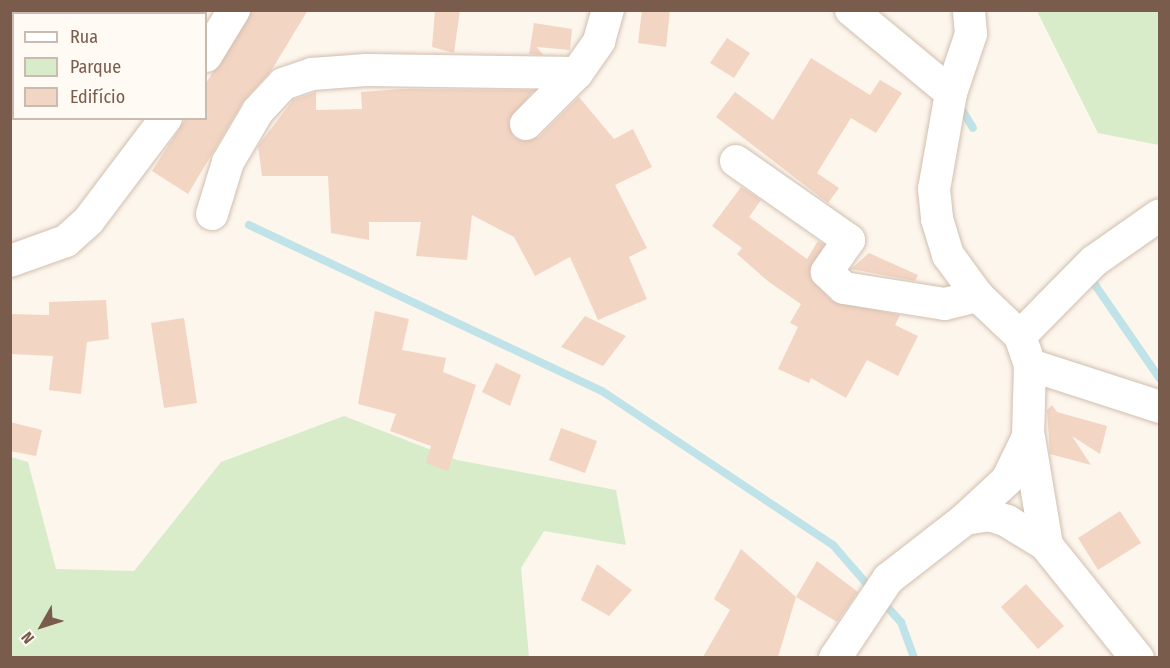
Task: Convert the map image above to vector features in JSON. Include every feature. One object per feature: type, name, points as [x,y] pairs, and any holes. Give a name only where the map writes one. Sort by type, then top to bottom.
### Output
[{"type":"street","points":[[207,54],[234,10]]},
{"type":"street","points":[[526,124],[577,73],[599,41],[608,10]]},
{"type":"street","points":[[851,10],[951,93]]},
{"type":"street","points":[[969,10],[970,34],[951,93],[934,189],[937,219],[948,255],[978,296],[1025,351],[1160,407]]},
{"type":"street","points":[[212,214],[228,162],[258,111],[283,84],[312,74],[366,70],[577,73]]},
{"type":"street","points":[[10,261],[66,241],[89,220],[164,120]]},
{"type":"street","points":[[736,161],[849,240],[827,272],[844,288],[935,303],[978,296]]},
{"type":"street","points":[[1046,545],[1028,437],[1025,351],[1094,261],[1160,215]]},
{"type":"street","points":[[835,657],[888,579],[965,519],[1007,480],[1028,437]]},
{"type":"street","points":[[965,519],[989,516],[1007,521],[1046,545],[1137,657]]},
{"type":"green space","points":[[1037,11],[1159,11],[1159,145],[1098,133]]},
{"type":"green space","points":[[344,416],[457,460],[616,490],[626,545],[544,531],[521,568],[529,657],[11,658],[11,457],[28,462],[56,569],[134,571],[221,462]]},
{"type":"building","points":[[252,10],[308,10],[271,71],[243,102],[188,194],[152,171],[185,120],[207,120],[207,81]]},
{"type":"building","points":[[435,10],[460,10],[454,53],[432,47]]},
{"type":"building","points":[[642,10],[670,10],[666,47],[638,43]]},
{"type":"building","points":[[534,23],[572,29],[570,50],[537,47],[543,55],[529,54]]},
{"type":"building","points":[[727,38],[750,53],[734,78],[710,63]]},
{"type":"building","points":[[811,58],[870,95],[880,80],[902,93],[876,133],[851,118],[817,173],[839,188],[828,203],[716,117],[735,92],[773,120]]},
{"type":"building","points":[[403,89],[534,90],[509,120],[513,136],[522,141],[539,137],[579,97],[614,139],[633,129],[652,167],[615,185],[647,248],[629,257],[647,299],[598,320],[570,257],[535,276],[514,237],[472,215],[467,260],[416,256],[421,222],[369,222],[369,240],[331,233],[328,176],[262,176],[258,146],[293,100],[316,92],[316,110],[362,109],[361,92]]},
{"type":"building","points":[[741,187],[761,200],[749,217],[807,259],[818,241],[824,245],[810,278],[832,301],[900,315],[895,325],[918,336],[898,376],[867,360],[846,398],[811,378],[809,383],[778,369],[798,327],[790,323],[801,304],[769,282],[737,254],[742,248],[712,226]]},
{"type":"building","points":[[869,253],[918,275],[915,281],[851,269]]},
{"type":"building","points":[[106,300],[109,339],[87,342],[81,394],[49,390],[53,356],[10,354],[10,314],[49,315],[49,302]]},
{"type":"building","points":[[375,311],[409,319],[402,350],[446,358],[443,372],[476,385],[448,471],[426,463],[431,446],[390,431],[396,414],[358,404]]},
{"type":"building","points":[[585,316],[626,336],[603,366],[561,347]]},
{"type":"building","points":[[184,318],[197,403],[164,408],[151,323]]},
{"type":"building","points":[[496,363],[521,375],[510,406],[482,392]]},
{"type":"building","points":[[1052,405],[1057,412],[1107,426],[1100,454],[1072,436],[1091,465],[1050,454],[1047,410]]},
{"type":"building","points":[[10,422],[42,430],[36,456],[10,451]]},
{"type":"building","points":[[561,428],[597,441],[585,473],[549,460]]},
{"type":"building","points":[[1120,511],[1141,543],[1098,570],[1078,538]]},
{"type":"building","points":[[741,549],[796,597],[778,657],[703,657],[730,610],[714,599]]},
{"type":"building","points":[[817,561],[858,592],[837,622],[796,597]]},
{"type":"building","points":[[597,564],[632,590],[609,616],[581,600]]},
{"type":"building","points":[[1026,584],[1064,626],[1038,649],[1001,607]]},
{"type":"waterway","points":[[958,103],[973,128]]},
{"type":"waterway","points":[[249,225],[602,391],[833,545],[873,591]]},
{"type":"waterway","points":[[1091,279],[1160,379]]},
{"type":"waterway","points":[[881,600],[901,622],[914,658]]}]
